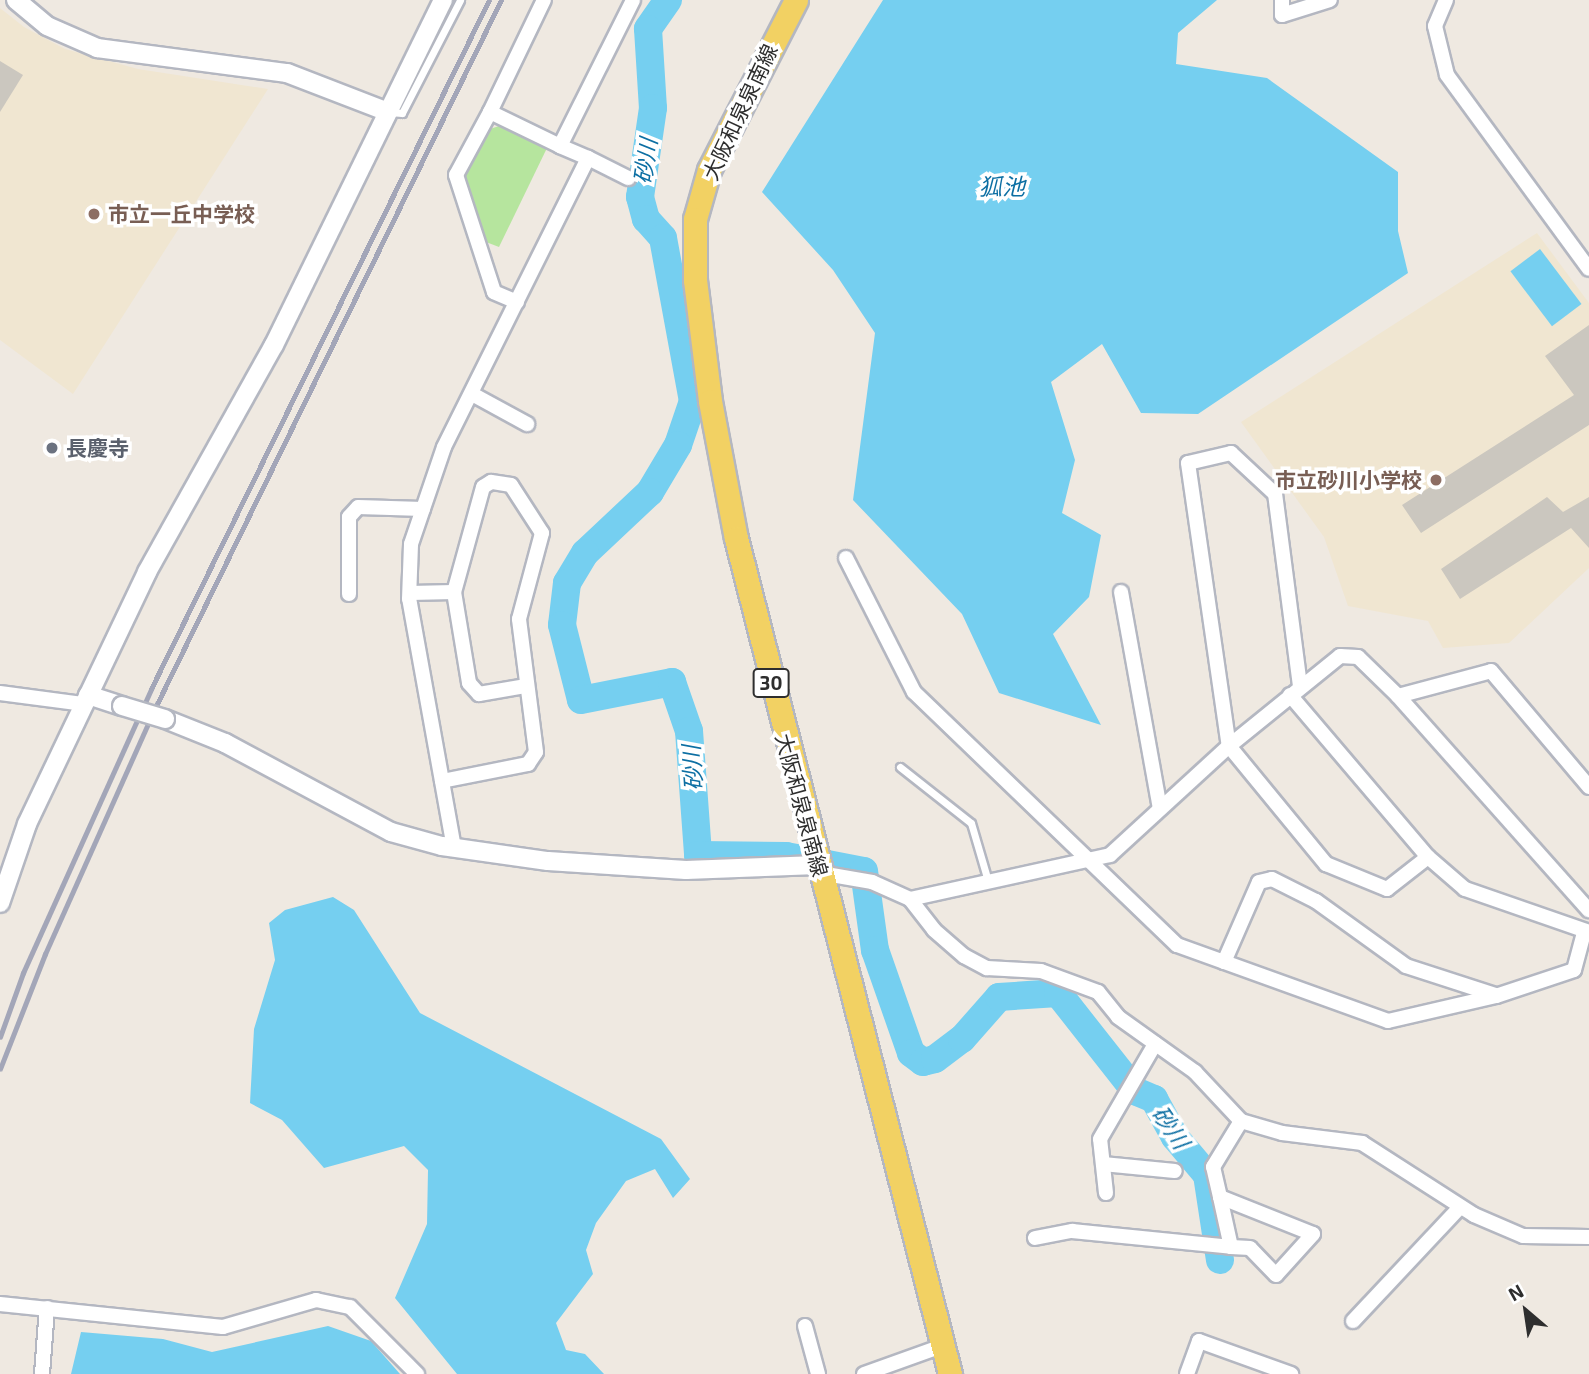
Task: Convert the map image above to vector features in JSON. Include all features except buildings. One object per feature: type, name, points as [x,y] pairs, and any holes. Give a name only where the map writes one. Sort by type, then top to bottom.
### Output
[{"type":"main road","name":"大阪和泉泉南線","points":[[796,0],[709,170],[695,219],[695,280],[710,401],[736,538],[950,1374]]},
{"type":"street","points":[[16,0],[47,26],[97,48],[287,73],[388,112]]},
{"type":"street","points":[[0,902],[27,824],[147,572],[274,345],[443,0]]},
{"type":"street","points":[[517,302],[494,292],[456,175],[544,0]]},
{"type":"street","points":[[560,146],[633,0]]},
{"type":"street","points":[[1282,0],[1282,15],[1330,0]]},
{"type":"street","points":[[1446,0],[1435,26],[1447,75],[1589,270]]},
{"type":"street","points":[[490,112],[628,178]]},
{"type":"street","points":[[454,848],[410,593],[411,544],[444,447],[588,158]]},
{"type":"street","points":[[472,394],[527,424]]},
{"type":"street","points":[[846,558],[914,692],[1177,945],[1388,1021],[1496,996],[1574,970],[1587,932],[1465,890],[1427,857],[1295,690],[1275,494],[1231,453],[1188,463],[1229,746],[1326,864],[1387,889],[1427,857]]},
{"type":"street","points":[[442,781],[528,764],[536,752],[519,620],[542,533],[511,485],[491,482],[483,487],[454,592],[469,683],[479,694],[526,685]]},
{"type":"street","points":[[349,594],[349,517],[358,507],[423,509]]},
{"type":"street","points":[[410,593],[454,592]]},
{"type":"street","points":[[1121,592],[1160,809]]},
{"type":"street","points":[[910,900],[1110,855],[1229,746],[1295,690],[1340,656],[1358,656],[1398,696],[1589,910]]},
{"type":"street","points":[[1398,696],[1491,671],[1589,787]]},
{"type":"street","points":[[0,693],[86,700],[122,706],[165,719],[225,743],[302,788],[391,831],[454,848],[548,861],[686,870],[819,869],[872,883],[910,900],[964,956],[987,968],[1041,971],[1098,992],[1118,1017],[1195,1072],[1241,1121],[1282,1133],[1362,1143],[1460,1207],[1522,1236],[1589,1237]]},
{"type":"street","points":[[1224,962],[1258,882],[1272,880],[1316,901],[1406,966],[1496,996]]},
{"type":"street","points":[[1107,1193],[1100,1139],[1155,1044]]},
{"type":"street","points":[[1231,1247],[1213,1167],[1241,1121]]},
{"type":"street","points":[[1103,1164],[1175,1171]]},
{"type":"street","points":[[1035,1238],[1072,1231],[1251,1248],[1276,1275],[1313,1234],[1220,1197]]},
{"type":"street","points":[[1353,1321],[1460,1207]]},
{"type":"street","points":[[0,1304],[223,1327],[316,1300],[350,1307],[417,1374]]},
{"type":"street","points":[[42,1374],[47,1308]]},
{"type":"street","points":[[805,1326],[818,1374]]},
{"type":"street","points":[[1187,1374],[1199,1341],[1291,1374]]},
{"type":"street","points":[[864,1374],[942,1346]]},
{"type":"lane","points":[[388,112],[402,113],[460,0]]},
{"type":"lane","points":[[900,767],[971,823],[988,881]]},
{"type":"shaded area","name":"市立一丘中学校","points":[[0,8],[24,27],[65,49],[138,69],[268,89],[73,394],[0,340]]},
{"type":"shaded area","name":"市立砂川小学校","points":[[1537,233],[1589,303],[1589,568],[1509,643],[1443,648],[1428,621],[1348,606],[1324,537],[1241,422]]},
{"type":"green space","points":[[499,126],[547,148],[499,247],[486,242],[465,176],[490,129]]},
{"type":"water","name":"狐池","points":[[883,0],[1217,0],[1178,33],[1176,64],[1267,78],[1398,172],[1398,231],[1408,273],[1198,414],[1141,413],[1102,344],[1051,382],[1075,460],[1062,513],[1101,535],[1089,597],[1053,634],[1101,725],[999,693],[962,614],[853,500],[875,333],[833,270],[762,192]]},
{"type":"water","points":[[1540,249],[1582,304],[1552,326],[1510,271]]},
{"type":"water","points":[[333,897],[354,910],[420,1013],[661,1139],[690,1179],[673,1198],[655,1169],[626,1181],[596,1223],[586,1250],[593,1274],[556,1323],[566,1350],[585,1354],[604,1374],[457,1374],[395,1298],[427,1224],[428,1170],[404,1146],[324,1168],[282,1120],[250,1103],[254,1029],[275,960],[269,923],[285,910]]},
{"type":"water","points":[[328,1326],[371,1341],[400,1374],[71,1374],[81,1332],[163,1339],[212,1352]]},
{"type":"waterway","name":"砂川","points":[[668,0],[648,29],[653,108],[640,197],[646,219],[663,238],[693,401],[678,445],[650,492],[585,553],[567,583],[562,625],[581,700],[672,682],[689,731],[698,855],[786,856],[864,871],[875,950],[911,1053],[923,1062],[935,1059],[962,1039],[999,997],[1058,993],[1135,1091],[1154,1099],[1175,1137],[1207,1175],[1220,1260]]},
{"type":"railway","points":[[0,1037],[23,973],[151,689],[489,0]]},
{"type":"railway","points":[[0,1069],[45,954],[157,704],[501,0]]},
{"type":"place","name":"市立一丘中学校","points":[[94,214]]},
{"type":"place","name":"長慶寺","points":[[52,448]]},
{"type":"place","name":"市立砂川小学校","points":[[1436,480]]}]
